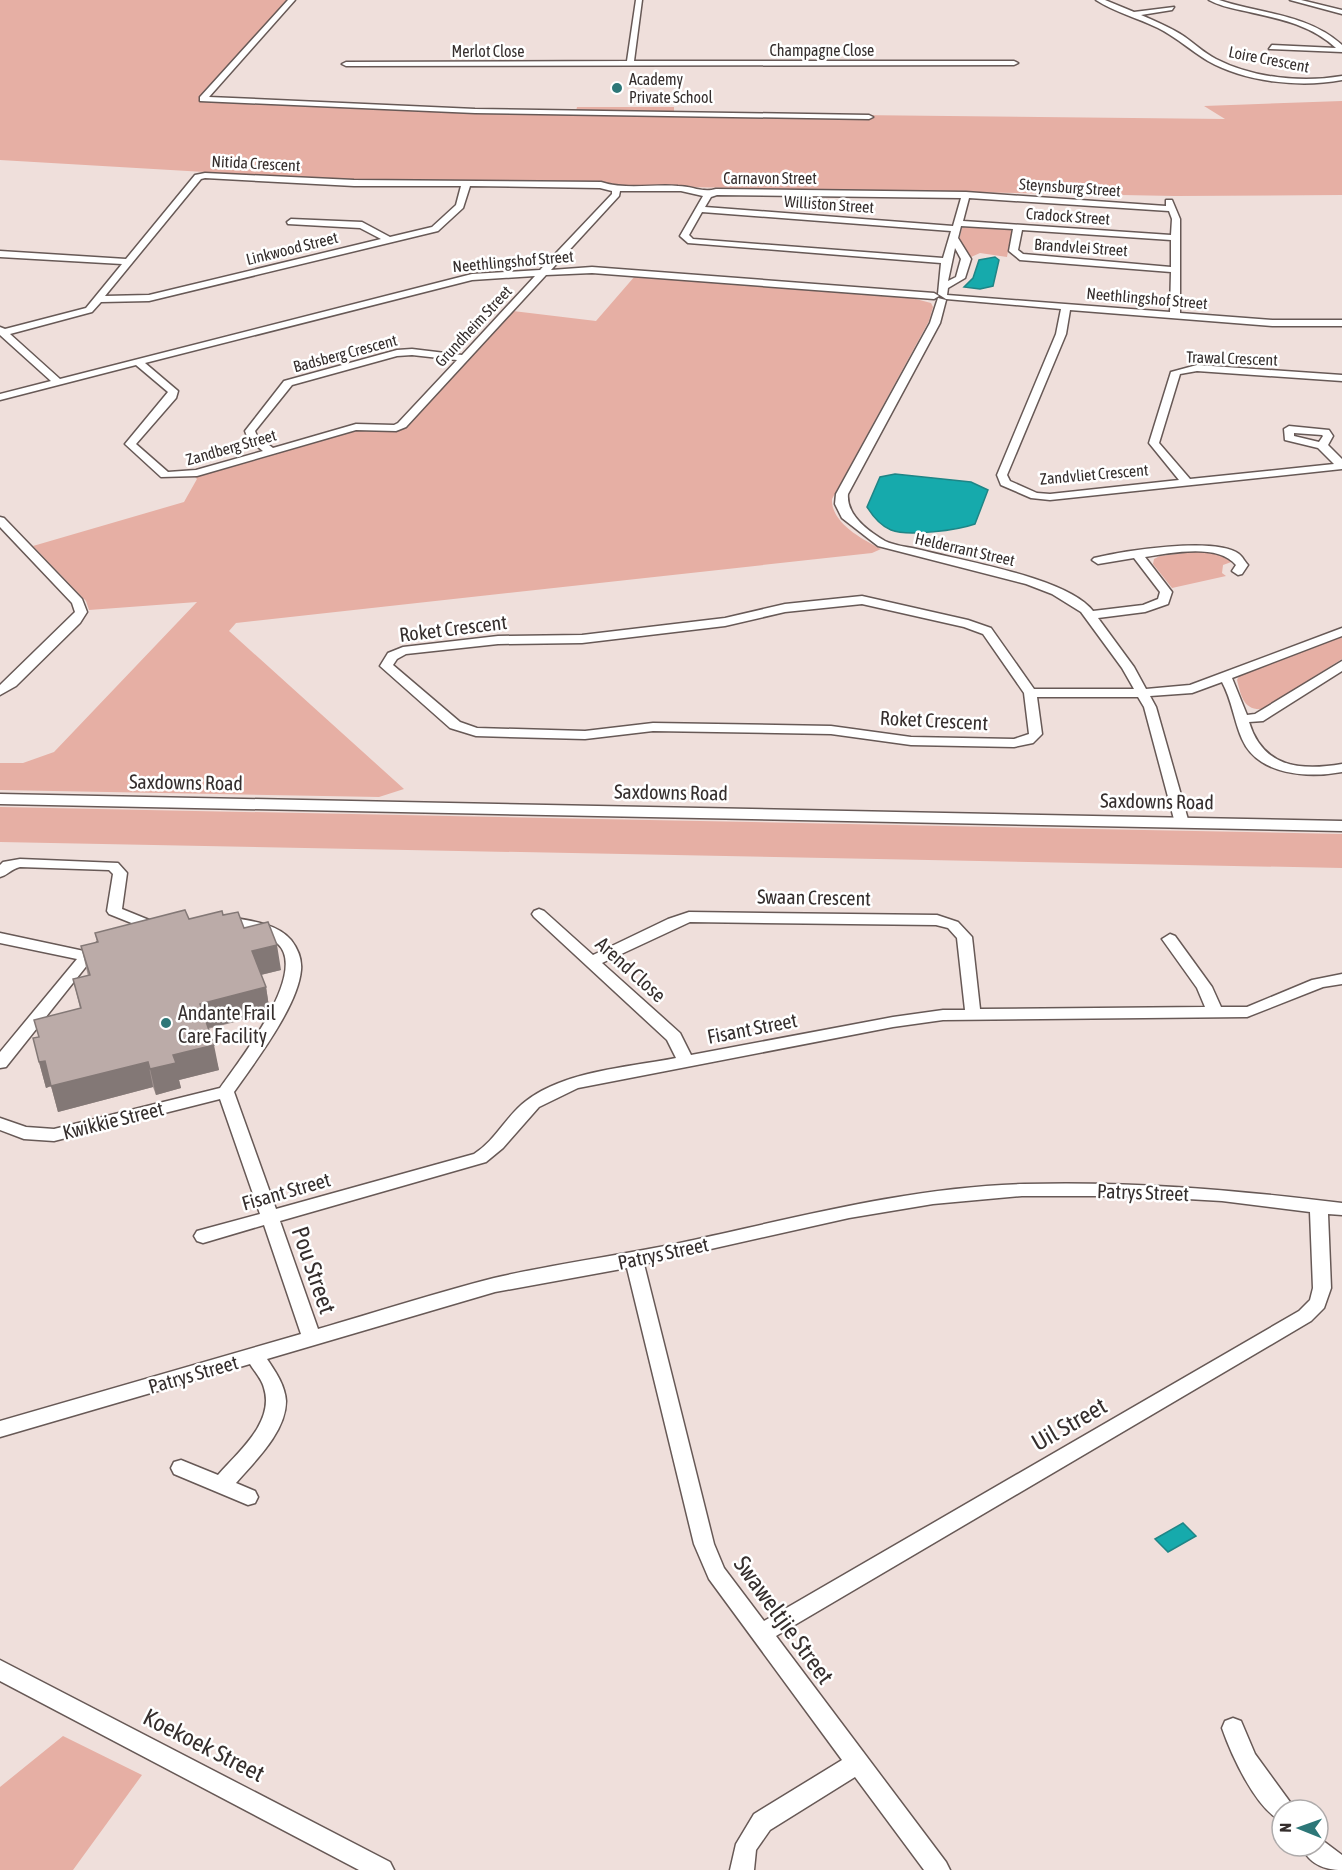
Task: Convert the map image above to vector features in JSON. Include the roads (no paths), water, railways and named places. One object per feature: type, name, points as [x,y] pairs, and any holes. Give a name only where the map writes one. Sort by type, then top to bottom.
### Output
[{"type":"street","points":[[292,0],[203,99],[435,110],[869,117]]},
{"type":"street","points":[[630,64],[639,0]]},
{"type":"street","name":"Loire Crescent","points":[[1100,0],[1175,34],[1204,56],[1232,67],[1291,79],[1317,81],[1342,78]]},
{"type":"street","name":"Loire Crescent","points":[[1212,0],[1298,22],[1324,34],[1342,49]]},
{"type":"street","points":[[1293,0],[1342,12]]},
{"type":"street","points":[[1132,14],[1172,8]]},
{"type":"street","points":[[1272,48],[1342,49]]},
{"type":"street","name":"Champagne Close","points":[[630,64],[1014,63]]},
{"type":"street","name":"Merlot Close","points":[[346,64],[630,64]]},
{"type":"street","name":"Nitida Crescent","points":[[2,331],[82,314],[100,299],[198,177],[205,175],[354,183],[466,184]]},
{"type":"street","points":[[466,184],[601,185],[614,189],[681,188],[708,195]]},
{"type":"street","name":"Linkwood Street","points":[[100,299],[149,298],[439,227],[460,206],[466,184]]},
{"type":"street","name":"Grundheim Street","points":[[392,429],[402,425],[544,272],[616,194],[614,189]]},
{"type":"street","name":"Carnavon Street","points":[[947,261],[691,241],[684,236],[708,195],[722,192],[966,195]]},
{"type":"street","points":[[943,292],[947,261],[966,195]]},
{"type":"street","name":"Steynsburg Street","points":[[966,195],[1171,206],[1176,219],[1176,238]]},
{"type":"street","name":"Williston Street","points":[[699,209],[957,226]]},
{"type":"street","points":[[291,222],[362,225],[388,240]]},
{"type":"street","name":"Cradock Street","points":[[957,226],[1018,227],[1176,238]]},
{"type":"street","name":"Brandvlei Street","points":[[1018,227],[1012,251],[1020,257],[1176,270]]},
{"type":"street","points":[[1175,315],[1176,238]]},
{"type":"street","points":[[943,292],[960,278],[966,259],[954,239]]},
{"type":"street","points":[[0,254],[129,262]]},
{"type":"street","name":"Neethlingshof Street","points":[[0,397],[459,279],[544,272],[592,270],[943,292],[1175,315],[1282,323],[1342,323]]},
{"type":"street","name":"Helderrant Street","points":[[943,292],[935,323],[843,495],[842,510],[852,522],[882,544],[1043,585],[1068,597],[1092,615],[1128,667],[1153,716],[1182,823]]},
{"type":"street","name":"Zandvliet Crescent","points":[[1066,306],[1061,334],[1002,475],[1002,480],[1030,494],[1046,497],[1342,465]]},
{"type":"street","points":[[2,331],[58,382]]},
{"type":"street","name":"Badsberg Crescent","points":[[270,451],[252,437],[250,431],[288,383],[403,352],[464,358]]},
{"type":"street","name":"Zandberg Street","points":[[138,362],[173,391],[172,396],[130,444],[160,472],[169,476],[188,475],[356,428],[392,429]]},
{"type":"street","name":"Trawal Crescent","points":[[1188,482],[1154,443],[1176,372],[1197,368],[1342,378]]},
{"type":"street","points":[[1322,446],[1342,465]]},
{"type":"street","points":[[0,520],[78,602],[81,612],[76,620],[0,691]]},
{"type":"street","points":[[1098,560],[1217,549],[1239,558],[1242,565],[1238,572]]},
{"type":"street","points":[[1092,615],[1145,608],[1164,601],[1166,592],[1138,555]]},
{"type":"street","name":"Roket Crescent","points":[[862,600],[982,629],[993,638],[1030,693],[1037,733],[1033,738],[1022,742],[911,741],[843,731],[653,727],[585,735],[483,733],[469,731],[455,724],[389,670],[386,663],[392,656],[403,651],[505,640],[582,639],[725,622],[785,608],[862,600]]},
{"type":"street","points":[[1030,693],[1142,693],[1192,689],[1342,632]]},
{"type":"street","points":[[1243,719],[1258,718],[1342,665]]},
{"type":"street","points":[[1225,677],[1232,687],[1253,747],[1288,769],[1316,772],[1342,768]]},
{"type":"street","name":"Saxdowns Road","points":[[0,799],[1342,826]]},
{"type":"street","points":[[0,873],[14,863],[113,866],[120,873],[114,911],[149,925]]},
{"type":"street","name":"Arend Close","points":[[539,914],[674,1037],[686,1062]]},
{"type":"street","name":"Swaan Crescent","points":[[592,962],[673,922],[689,917],[937,920],[953,925],[964,937],[973,1013]]},
{"type":"street","points":[[210,921],[251,926],[278,935],[291,949],[296,966],[286,1001],[226,1092],[271,1217]]},
{"type":"street","points":[[0,1063],[87,956],[117,936],[149,925],[169,924]]},
{"type":"street","points":[[0,938],[87,956]]},
{"type":"street","points":[[1170,939],[1188,960],[1216,1014]]},
{"type":"street","name":"Fisant Street","points":[[203,1236],[480,1158],[492,1150],[529,1107],[560,1088],[893,1022],[973,1013],[1216,1014],[1261,1009],[1320,983],[1342,979]]},
{"type":"street","name":"Kwikkie Street","points":[[0,1124],[24,1133],[54,1135],[226,1092]]},
{"type":"street","name":"Patrys Street","points":[[0,1428],[495,1285],[634,1260],[849,1212],[933,1198],[1022,1190],[1135,1190],[1342,1209]]},
{"type":"street","name":"Uil Street","points":[[760,1634],[1305,1316],[1318,1303],[1322,1288],[1319,1206]]},
{"type":"street","name":"Pou Street","points":[[271,1217],[312,1338]]},
{"type":"street","name":"Swaweltjie Street","points":[[634,1260],[709,1558],[725,1588],[938,1870]]},
{"type":"street","points":[[221,1486],[275,1417],[278,1402],[274,1388],[255,1356]]},
{"type":"street","points":[[181,1468],[248,1497]]},
{"type":"street","name":"Koekoek Street","points":[[0,1670],[382,1870]]},
{"type":"street","points":[[1233,1728],[1240,1752],[1272,1798]]},
{"type":"street","points":[[742,1870],[745,1847],[752,1833],[762,1822],[857,1763]]},
{"type":"street","points":[[1328,1858],[1342,1870]]},
{"type":"water","points":[[995,257],[999,260],[993,286],[980,289],[964,287],[973,278],[979,260]]},
{"type":"water","points":[[895,474],[971,482],[988,490],[975,524],[933,532],[899,532],[884,526],[867,507],[880,477]]},
{"type":"water","points":[[1183,1523],[1196,1536],[1168,1552],[1155,1539]]},
{"type":"place","name":"Academy Private School","points":[[617,88]]},
{"type":"place","name":"Andante Frail Care Facility","points":[[166,1023]]}]
